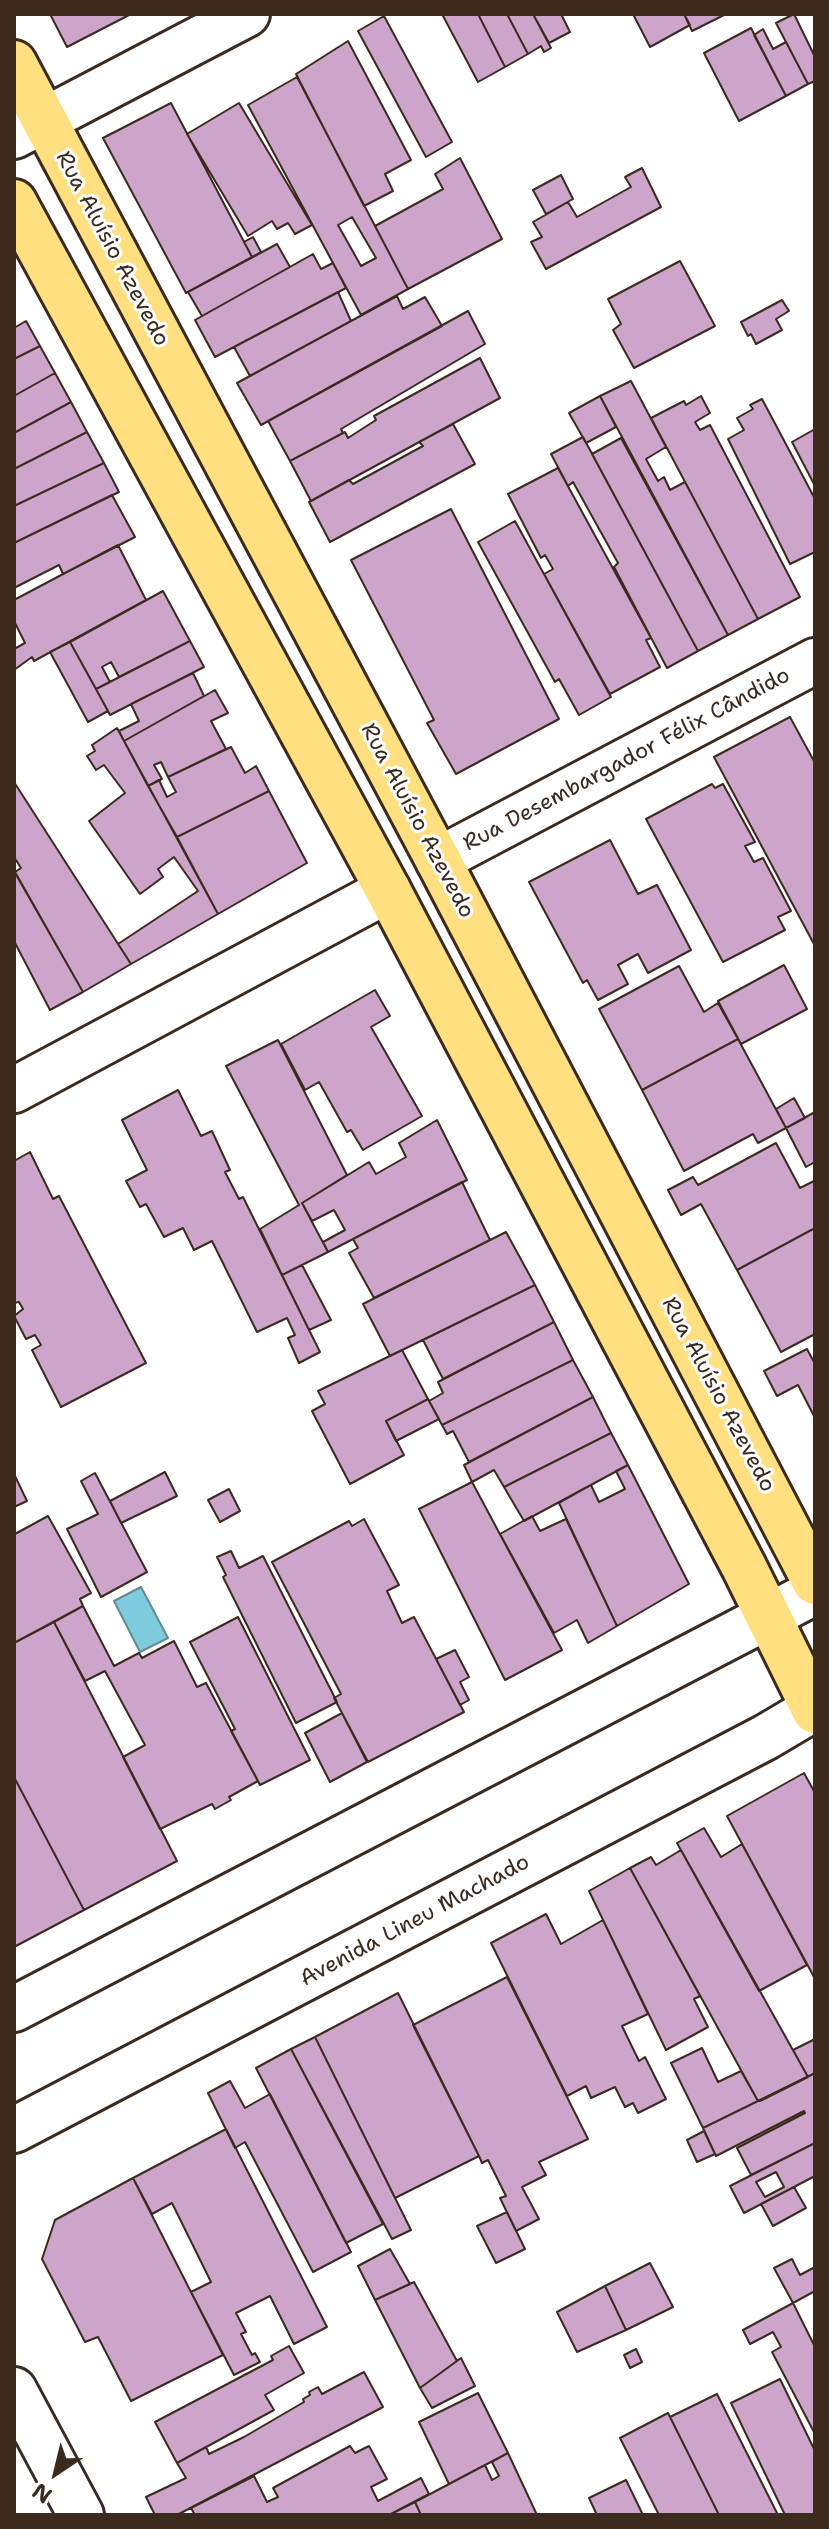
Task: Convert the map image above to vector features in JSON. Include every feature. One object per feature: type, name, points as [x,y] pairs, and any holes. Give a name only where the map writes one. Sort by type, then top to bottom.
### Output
[{"type":"main road","name":"Rua Aluísio Azevedo","points":[[14,63],[29,128],[438,860],[815,1582]]},
{"type":"main road","points":[[14,202],[388,890],[815,1709]]},
{"type":"street","points":[[29,128],[247,14]]},
{"type":"street","name":"Rua Desembargador Félix Cândido","points":[[438,860],[815,661]]},
{"type":"street","points":[[14,1090],[388,890]]},
{"type":"street","points":[[14,2009],[815,1592]]},
{"type":"street","name":"Avenida Lineu Machado","points":[[14,2130],[752,1745],[815,1709]]},
{"type":"street","points":[[14,2390],[81,2515]]},
{"type":"water","points":[[141,1587],[168,1638],[140,1652],[114,1601]]},
{"type":"building","points":[[50,14],[131,14],[67,47]]},
{"type":"building","points":[[442,14],[478,14],[505,67],[478,82]]},
{"type":"building","points":[[478,14],[507,14],[528,54],[505,67]]},
{"type":"building","points":[[507,14],[533,14],[551,48],[544,52],[541,46],[528,54]]},
{"type":"building","points":[[533,14],[561,14],[570,32],[549,43]]},
{"type":"building","points":[[633,14],[684,14],[690,25],[650,47]]},
{"type":"building","points":[[684,14],[726,14],[692,31]]},
{"type":"building","points":[[794,14],[815,57],[815,81],[808,84],[776,23]]},
{"type":"building","points":[[384,16],[452,142],[426,157],[358,31]]},
{"type":"building","points":[[751,28],[786,96],[739,121],[704,53]]},
{"type":"building","points":[[763,29],[773,49],[786,42],[808,84],[786,96],[754,35]]},
{"type":"building","points":[[348,41],[411,160],[385,174],[393,191],[364,206],[296,74]]},
{"type":"building","points":[[297,77],[408,289],[361,315],[248,105]],"holes":[[[352,217],[376,258],[361,266],[338,225]]]},
{"type":"building","points":[[171,103],[252,257],[186,293],[103,138]]},
{"type":"building","points":[[239,103],[312,225],[295,234],[288,223],[277,229],[272,221],[248,236],[187,134]]},
{"type":"building","points":[[460,158],[502,239],[408,289],[375,226],[443,189],[435,174]]},
{"type":"building","points":[[642,168],[661,207],[546,269],[531,242],[542,237],[533,222],[568,202],[577,217],[631,187],[625,177]]},
{"type":"building","points":[[561,175],[573,199],[546,214],[533,190]]},
{"type":"building","points":[[253,237],[261,252],[252,257],[244,242]]},
{"type":"building","points":[[277,244],[290,267],[202,316],[188,292]]},
{"type":"building","points":[[313,254],[321,269],[333,263],[346,288],[215,357],[195,320]]},
{"type":"building","points":[[680,261],[715,326],[634,368],[613,330],[621,324],[608,299]]},
{"type":"building","points":[[338,292],[351,321],[250,376],[234,347]]},
{"type":"building","points":[[397,296],[403,309],[425,297],[442,326],[261,425],[237,383]]},
{"type":"building","points":[[782,300],[789,311],[776,319],[782,330],[756,344],[741,322]]},
{"type":"building","points":[[468,311],[485,344],[341,429],[343,433],[290,461],[268,421]]},
{"type":"building","points":[[26,321],[40,346],[14,359],[14,328]]},
{"type":"building","points":[[40,346],[55,373],[14,396],[14,359]]},
{"type":"building","points":[[480,358],[500,398],[311,501],[290,461],[345,432],[348,438],[376,420],[374,416]]},
{"type":"building","points":[[55,373],[71,402],[14,433],[14,396]]},
{"type":"building","points":[[631,381],[666,447],[646,459],[658,481],[664,477],[670,490],[685,482],[758,619],[728,635],[600,396]]},
{"type":"building","points":[[600,396],[616,427],[586,443],[569,413]]},
{"type":"building","points":[[701,396],[710,413],[695,422],[700,430],[710,425],[800,597],[758,619],[651,418]]},
{"type":"building","points":[[762,399],[815,499],[815,552],[790,564],[728,439],[744,430],[737,418],[753,409],[750,405]]},
{"type":"building","points":[[71,402],[87,432],[14,469],[14,433]]},
{"type":"building","points":[[453,424],[475,464],[330,542],[309,502],[349,480],[353,484],[423,446],[419,442]]},
{"type":"building","points":[[815,429],[815,486],[792,442]]},
{"type":"building","points":[[87,432],[104,463],[14,506],[14,469]]},
{"type":"building","points":[[583,437],[698,651],[667,668],[614,567],[618,563],[573,482],[568,486],[551,454]]},
{"type":"building","points":[[621,438],[728,635],[698,651],[592,454]]},
{"type":"building","points":[[104,463],[119,492],[14,543],[14,506]]},
{"type":"building","points":[[558,468],[651,638],[646,640],[660,667],[610,694],[544,574],[553,569],[545,555],[541,558],[508,494]]},
{"type":"building","points":[[112,495],[135,537],[63,574],[59,565],[14,588],[14,543]]},
{"type":"building","points":[[451,509],[559,719],[456,774],[427,723],[434,720],[351,560]]},
{"type":"building","points":[[515,521],[611,697],[579,715],[559,679],[555,682],[478,542]]},
{"type":"building","points":[[118,545],[146,600],[34,661],[32,657],[14,670],[14,649],[25,643],[14,621],[14,600]]},
{"type":"building","points":[[163,591],[190,641],[119,677],[111,662],[102,667],[110,682],[96,689],[70,642]]},
{"type":"building","points":[[190,641],[204,667],[110,715],[96,689]]},
{"type":"building","points":[[70,642],[108,711],[88,722],[50,652]]},
{"type":"building","points":[[193,673],[204,696],[124,741],[119,731],[139,721],[131,704]]},
{"type":"building","points":[[215,690],[228,713],[211,721],[226,749],[168,777],[161,762],[154,765],[162,779],[148,786],[124,741]]},
{"type":"building","points":[[790,717],[815,763],[815,946],[714,757]]},
{"type":"building","points":[[117,728],[218,914],[131,964],[118,944],[198,891],[174,857],[158,869],[163,877],[140,894],[89,821],[125,793],[104,765],[96,770],[87,756],[95,751],[92,745]]},
{"type":"building","points":[[231,747],[245,773],[256,766],[269,791],[177,837],[148,786],[159,780],[167,797],[176,792],[168,777]]},
{"type":"building","points":[[14,782],[131,964],[83,992],[15,872],[21,868],[14,857]]},
{"type":"building","points":[[712,784],[715,788],[723,784],[755,842],[745,846],[754,862],[763,858],[791,911],[778,917],[785,930],[723,962],[646,819]]},
{"type":"building","points":[[269,791],[307,863],[218,914],[177,837]]},
{"type":"building","points":[[610,840],[638,894],[657,885],[691,950],[648,973],[638,954],[618,965],[628,984],[598,1000],[587,980],[583,983],[529,882]]},
{"type":"building","points":[[14,871],[83,992],[50,1010],[14,941]]},
{"type":"building","points":[[784,965],[807,1009],[741,1044],[718,1001]]},
{"type":"building","points":[[679,966],[704,1012],[718,1003],[738,1039],[642,1090],[599,1009]]},
{"type":"building","points":[[375,990],[390,1016],[371,1027],[422,1116],[363,1150],[351,1130],[347,1132],[319,1082],[305,1090],[281,1044]]},
{"type":"building","points":[[738,1039],[786,1128],[758,1143],[753,1134],[684,1171],[642,1090]]},
{"type":"building","points":[[278,1040],[347,1175],[302,1203],[328,1252],[282,1275],[260,1229],[299,1205],[226,1066]]},
{"type":"building","points":[[178,1090],[201,1136],[212,1131],[230,1170],[225,1172],[239,1199],[243,1197],[320,1352],[299,1363],[288,1338],[295,1335],[287,1318],[257,1332],[212,1241],[194,1250],[183,1228],[164,1237],[146,1204],[140,1207],[126,1181],[147,1170],[122,1120]]},
{"type":"building","points":[[794,1098],[805,1118],[786,1128],[776,1109]]},
{"type":"building","points":[[815,1112],[815,1162],[806,1167],[786,1128]]},
{"type":"building","points":[[437,1120],[467,1180],[328,1252],[323,1242],[345,1230],[334,1210],[312,1221],[302,1203],[369,1162],[376,1174],[406,1157],[399,1143]]},
{"type":"building","points":[[776,1143],[800,1188],[815,1183],[815,1228],[737,1270],[701,1204],[681,1215],[668,1190],[693,1177],[698,1185]]},
{"type":"building","points":[[30,1152],[53,1199],[59,1196],[146,1363],[61,1407],[32,1350],[41,1345],[35,1335],[26,1339],[14,1316],[23,1309],[19,1302],[14,1303],[14,1161]]},
{"type":"building","points":[[462,1182],[490,1240],[374,1298],[349,1253],[358,1248],[353,1239]]},
{"type":"building","points":[[815,1228],[815,1334],[781,1352],[737,1270]]},
{"type":"building","points":[[506,1232],[535,1285],[390,1356],[363,1304]]},
{"type":"building","points":[[302,1265],[331,1320],[309,1330],[282,1275]]},
{"type":"building","points":[[535,1285],[554,1322],[443,1379],[423,1340]]},
{"type":"building","points":[[554,1322],[573,1360],[442,1425],[429,1401],[443,1393],[438,1382]]},
{"type":"building","points":[[807,1349],[815,1364],[815,1418],[798,1385],[777,1396],[764,1371]]},
{"type":"building","points":[[402,1350],[428,1399],[386,1421],[404,1455],[350,1484],[312,1411],[325,1404],[318,1391]]},
{"type":"building","points":[[573,1360],[593,1397],[469,1462],[453,1431],[447,1434],[442,1425]]},
{"type":"building","points":[[593,1397],[611,1433],[504,1487],[494,1470],[472,1482],[464,1465]]},
{"type":"building","points":[[428,1399],[439,1419],[396,1441],[386,1421]]},
{"type":"building","points":[[611,1433],[628,1465],[524,1521],[504,1487]]},
{"type":"building","points":[[628,1465],[689,1584],[617,1626],[559,1503],[591,1485],[599,1502],[625,1489],[616,1471]]},
{"type":"building","points":[[165,1472],[177,1496],[121,1523],[110,1501]]},
{"type":"building","points":[[95,1473],[147,1572],[101,1597],[67,1529],[98,1514],[81,1481]]},
{"type":"building","points":[[14,1474],[27,1501],[14,1507]]},
{"type":"building","points":[[472,1482],[562,1650],[505,1680],[419,1509]]},
{"type":"building","points":[[229,1489],[240,1511],[220,1522],[208,1500]]},
{"type":"building","points":[[48,1516],[91,1593],[80,1599],[83,1606],[14,1643],[14,1532]]},
{"type":"building","points":[[532,1516],[540,1531],[566,1519],[617,1626],[588,1643],[577,1620],[554,1633],[500,1534]]},
{"type":"building","points":[[364,1519],[399,1585],[387,1591],[402,1623],[414,1617],[464,1712],[368,1762],[334,1698],[341,1694],[272,1562],[349,1521],[352,1526]]},
{"type":"building","points":[[231,1551],[239,1568],[263,1556],[337,1702],[296,1723],[223,1577],[226,1575],[217,1557]]},
{"type":"building","points":[[83,1606],[114,1666],[139,1653],[142,1658],[174,1641],[197,1687],[206,1683],[258,1781],[229,1797],[231,1800],[215,1809],[212,1804],[160,1829],[123,1757],[145,1745],[105,1671],[85,1681],[54,1622]]},
{"type":"building","points":[[238,1617],[310,1760],[260,1785],[190,1642]]},
{"type":"building","points":[[54,1622],[177,1861],[84,1910],[14,1777],[14,1643]]},
{"type":"building","points":[[455,1650],[469,1677],[460,1682],[469,1700],[460,1705],[436,1659]]},
{"type":"building","points":[[342,1713],[367,1762],[330,1782],[305,1733]]},
{"type":"building","points":[[804,1773],[815,1793],[814,1977],[727,1816]]},
{"type":"building","points":[[14,1777],[84,1910],[14,1947]]},
{"type":"building","points":[[704,1828],[721,1857],[742,1844],[807,1965],[759,1991],[677,1843]]},
{"type":"building","points":[[681,1850],[808,2077],[760,2101],[630,1868],[651,1857],[656,1865]]},
{"type":"building","points":[[630,1868],[700,1996],[694,1999],[708,2027],[666,2050],[589,1891]]},
{"type":"building","points":[[546,1914],[561,1944],[603,1920],[648,2014],[622,2026],[639,2061],[645,2057],[666,2099],[638,2113],[633,2103],[625,2107],[615,2087],[591,2098],[586,2086],[567,2096],[491,1943]]},
{"type":"building","points":[[507,1977],[588,2139],[539,2162],[546,2175],[522,2187],[539,2219],[516,2231],[500,2198],[506,2196],[488,2160],[482,2163],[413,2025]]},
{"type":"building","points":[[398,1993],[479,2156],[395,2198],[315,2037]]},
{"type":"building","points":[[315,2037],[411,2230],[392,2239],[291,2049]]},
{"type":"building","points":[[815,2039],[815,2073],[808,2077],[793,2050]]},
{"type":"building","points":[[702,2048],[718,2082],[741,2071],[758,2101],[703,2128],[671,2063]]},
{"type":"building","points":[[291,2049],[383,2224],[346,2243],[256,2068]]},
{"type":"building","points":[[815,2073],[815,2143],[751,2175],[737,2148],[804,2111],[716,2156],[703,2128]]},
{"type":"building","points":[[230,2081],[245,2108],[270,2094],[351,2252],[313,2272],[245,2142],[235,2148],[208,2093]]},
{"type":"building","points":[[226,2129],[327,2327],[294,2344],[270,2296],[236,2313],[246,2332],[241,2334],[252,2355],[255,2353],[260,2362],[234,2375],[191,2292],[211,2282],[172,2203],[152,2214],[133,2178]]},
{"type":"building","points":[[704,2131],[715,2154],[697,2162],[687,2140]]},
{"type":"building","points":[[815,2143],[815,2176],[744,2213],[730,2186]],"holes":[[[776,2172],[784,2187],[765,2197],[756,2182]]]},
{"type":"building","points":[[133,2178],[223,2355],[131,2401],[98,2337],[85,2342],[42,2259],[55,2220]]},
{"type":"building","points":[[794,2187],[806,2208],[773,2226],[761,2204]]},
{"type":"building","points":[[507,2212],[525,2249],[496,2263],[477,2226]]},
{"type":"building","points":[[390,2249],[410,2284],[375,2300],[358,2266]]},
{"type":"building","points":[[792,2259],[800,2275],[815,2267],[815,2291],[793,2303],[774,2268]]},
{"type":"building","points":[[650,2263],[673,2307],[626,2330],[605,2286]]},
{"type":"building","points":[[414,2282],[457,2361],[420,2388],[375,2300]]},
{"type":"building","points":[[605,2286],[626,2330],[577,2352],[557,2312]]},
{"type":"building","points":[[793,2303],[815,2347],[815,2434],[772,2352],[781,2347],[773,2332],[750,2344],[743,2330]]},
{"type":"building","points":[[289,2346],[304,2373],[265,2395],[274,2410],[177,2463],[155,2422],[273,2360],[271,2356]]},
{"type":"building","points":[[636,2349],[642,2362],[630,2368],[624,2355]]},
{"type":"building","points":[[461,2358],[475,2386],[432,2408],[420,2388]]},
{"type":"building","points":[[364,2372],[383,2407],[177,2515],[155,2515],[146,2497],[186,2478],[177,2463],[206,2447],[209,2454],[244,2437],[304,2402],[309,2392],[318,2387],[322,2394]]},
{"type":"building","points":[[780,2379],[815,2451],[815,2515],[785,2515],[731,2403]]},
{"type":"building","points":[[478,2393],[508,2453],[449,2484],[419,2422]]},
{"type":"building","points":[[717,2394],[778,2515],[719,2515],[670,2417]]},
{"type":"building","points":[[668,2413],[719,2515],[659,2515],[620,2438]]},
{"type":"building","points":[[350,2446],[355,2453],[369,2446],[387,2479],[371,2487],[378,2501],[421,2478],[429,2494],[389,2515],[195,2515],[191,2508],[254,2476],[267,2502],[278,2497],[273,2488]]},
{"type":"building","points":[[508,2453],[537,2515],[421,2515],[415,2502],[485,2465],[492,2480],[499,2476],[492,2462]]},
{"type":"building","points":[[626,2480],[643,2515],[597,2515],[589,2498]]},
{"type":"building","points":[[415,2502],[421,2515],[389,2515]]}]
